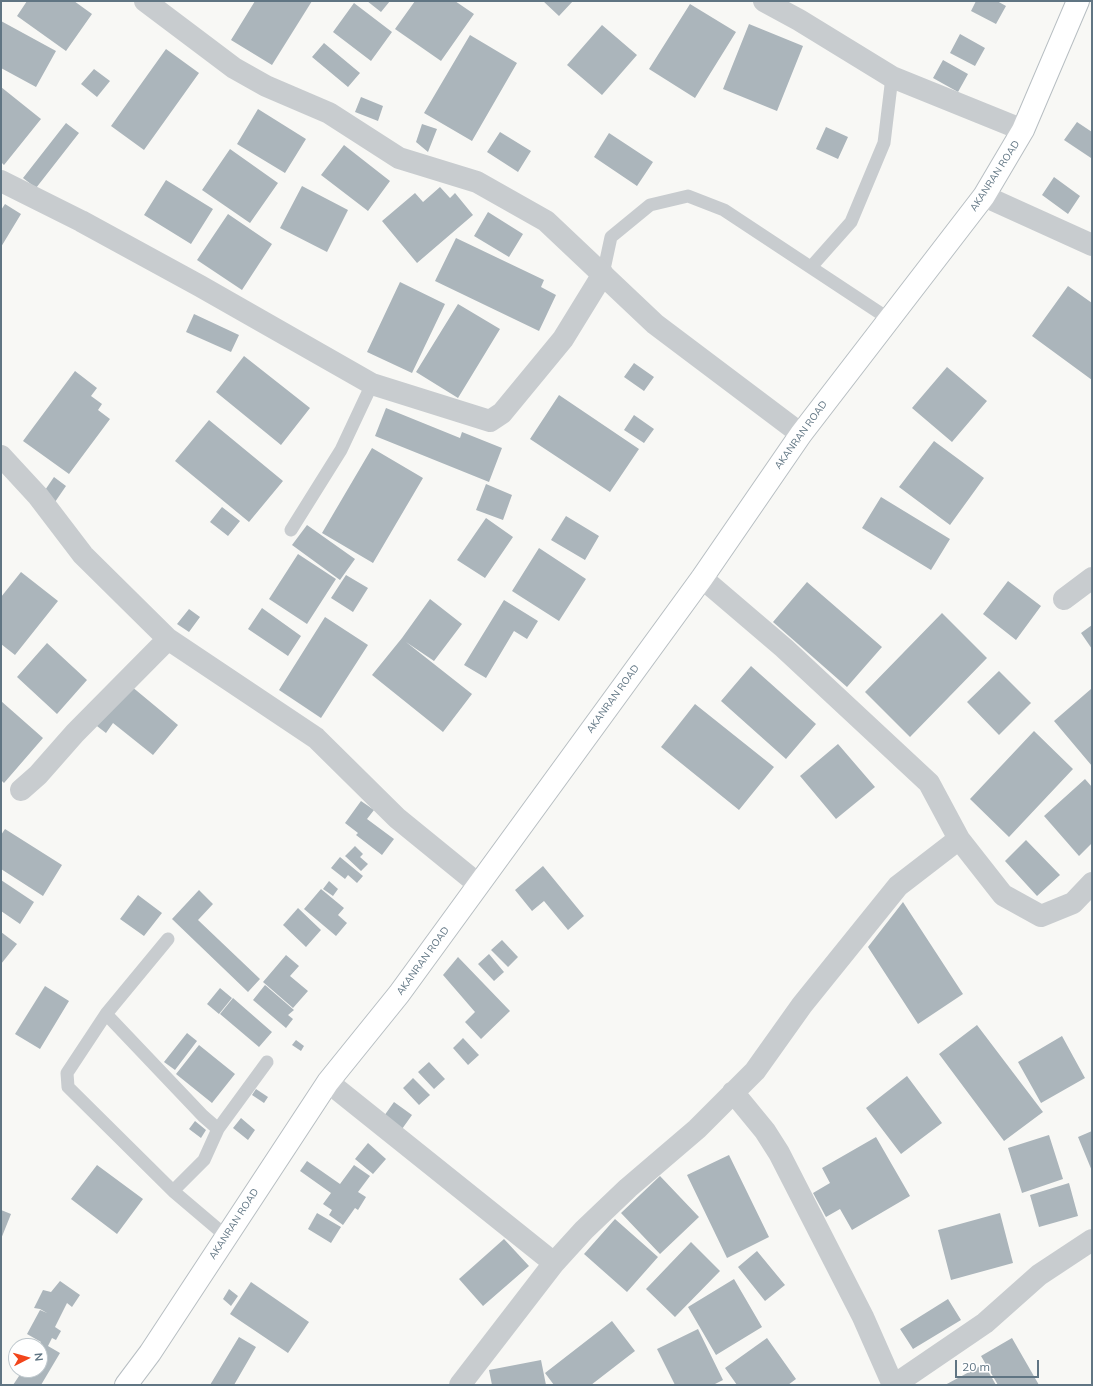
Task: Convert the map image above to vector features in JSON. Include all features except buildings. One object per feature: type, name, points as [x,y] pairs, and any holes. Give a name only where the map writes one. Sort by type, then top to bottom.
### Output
[{"type":"main road","name":"AKANRAN ROAD","points":[[126,1385],[150,1352],[328,1082],[399,994],[702,578],[801,434],[984,196],[1024,130],[1078,1]]},
{"type":"street","points":[[146,1],[234,68],[266,86],[329,113],[399,158],[477,182],[546,221],[655,324],[801,434]]},
{"type":"street","points":[[764,1],[799,20],[892,77],[1024,130]]},
{"type":"street","points":[[1,181],[81,221],[200,286],[372,384],[490,421],[502,413],[564,339],[603,274]]},
{"type":"street","points":[[984,196],[1092,245]]},
{"type":"street","points":[[1,456],[38,496],[83,555],[168,639],[316,738],[396,818],[478,884]]},
{"type":"street","points":[[702,578],[784,648],[929,783],[959,839],[1003,895],[1041,916],[1073,903],[1092,883]]},
{"type":"street","points":[[1064,599],[1092,578]]},
{"type":"street","points":[[21,790],[38,775],[75,733],[168,639]]},
{"type":"street","points":[[460,1385],[554,1263],[584,1230],[628,1188],[697,1129],[755,1071],[802,1005],[898,886],[959,839]]},
{"type":"street","points":[[328,1082],[554,1263]]},
{"type":"street","points":[[733,1092],[765,1131],[779,1153],[856,1304],[894,1385],[985,1323],[1039,1275],[1092,1240]]},
{"type":"lane","points":[[811,267],[850,222],[884,143],[892,77]]},
{"type":"lane","points":[[603,274],[611,237],[650,205],[688,196],[724,210],[889,319]]},
{"type":"lane","points":[[291,530],[341,450],[372,384]]},
{"type":"lane","points":[[168,939],[106,1014],[67,1073],[68,1087],[173,1191],[226,1236]]},
{"type":"lane","points":[[106,1014],[203,1116],[218,1129]]},
{"type":"lane","points":[[173,1191],[204,1160],[218,1129],[267,1062]]}]
